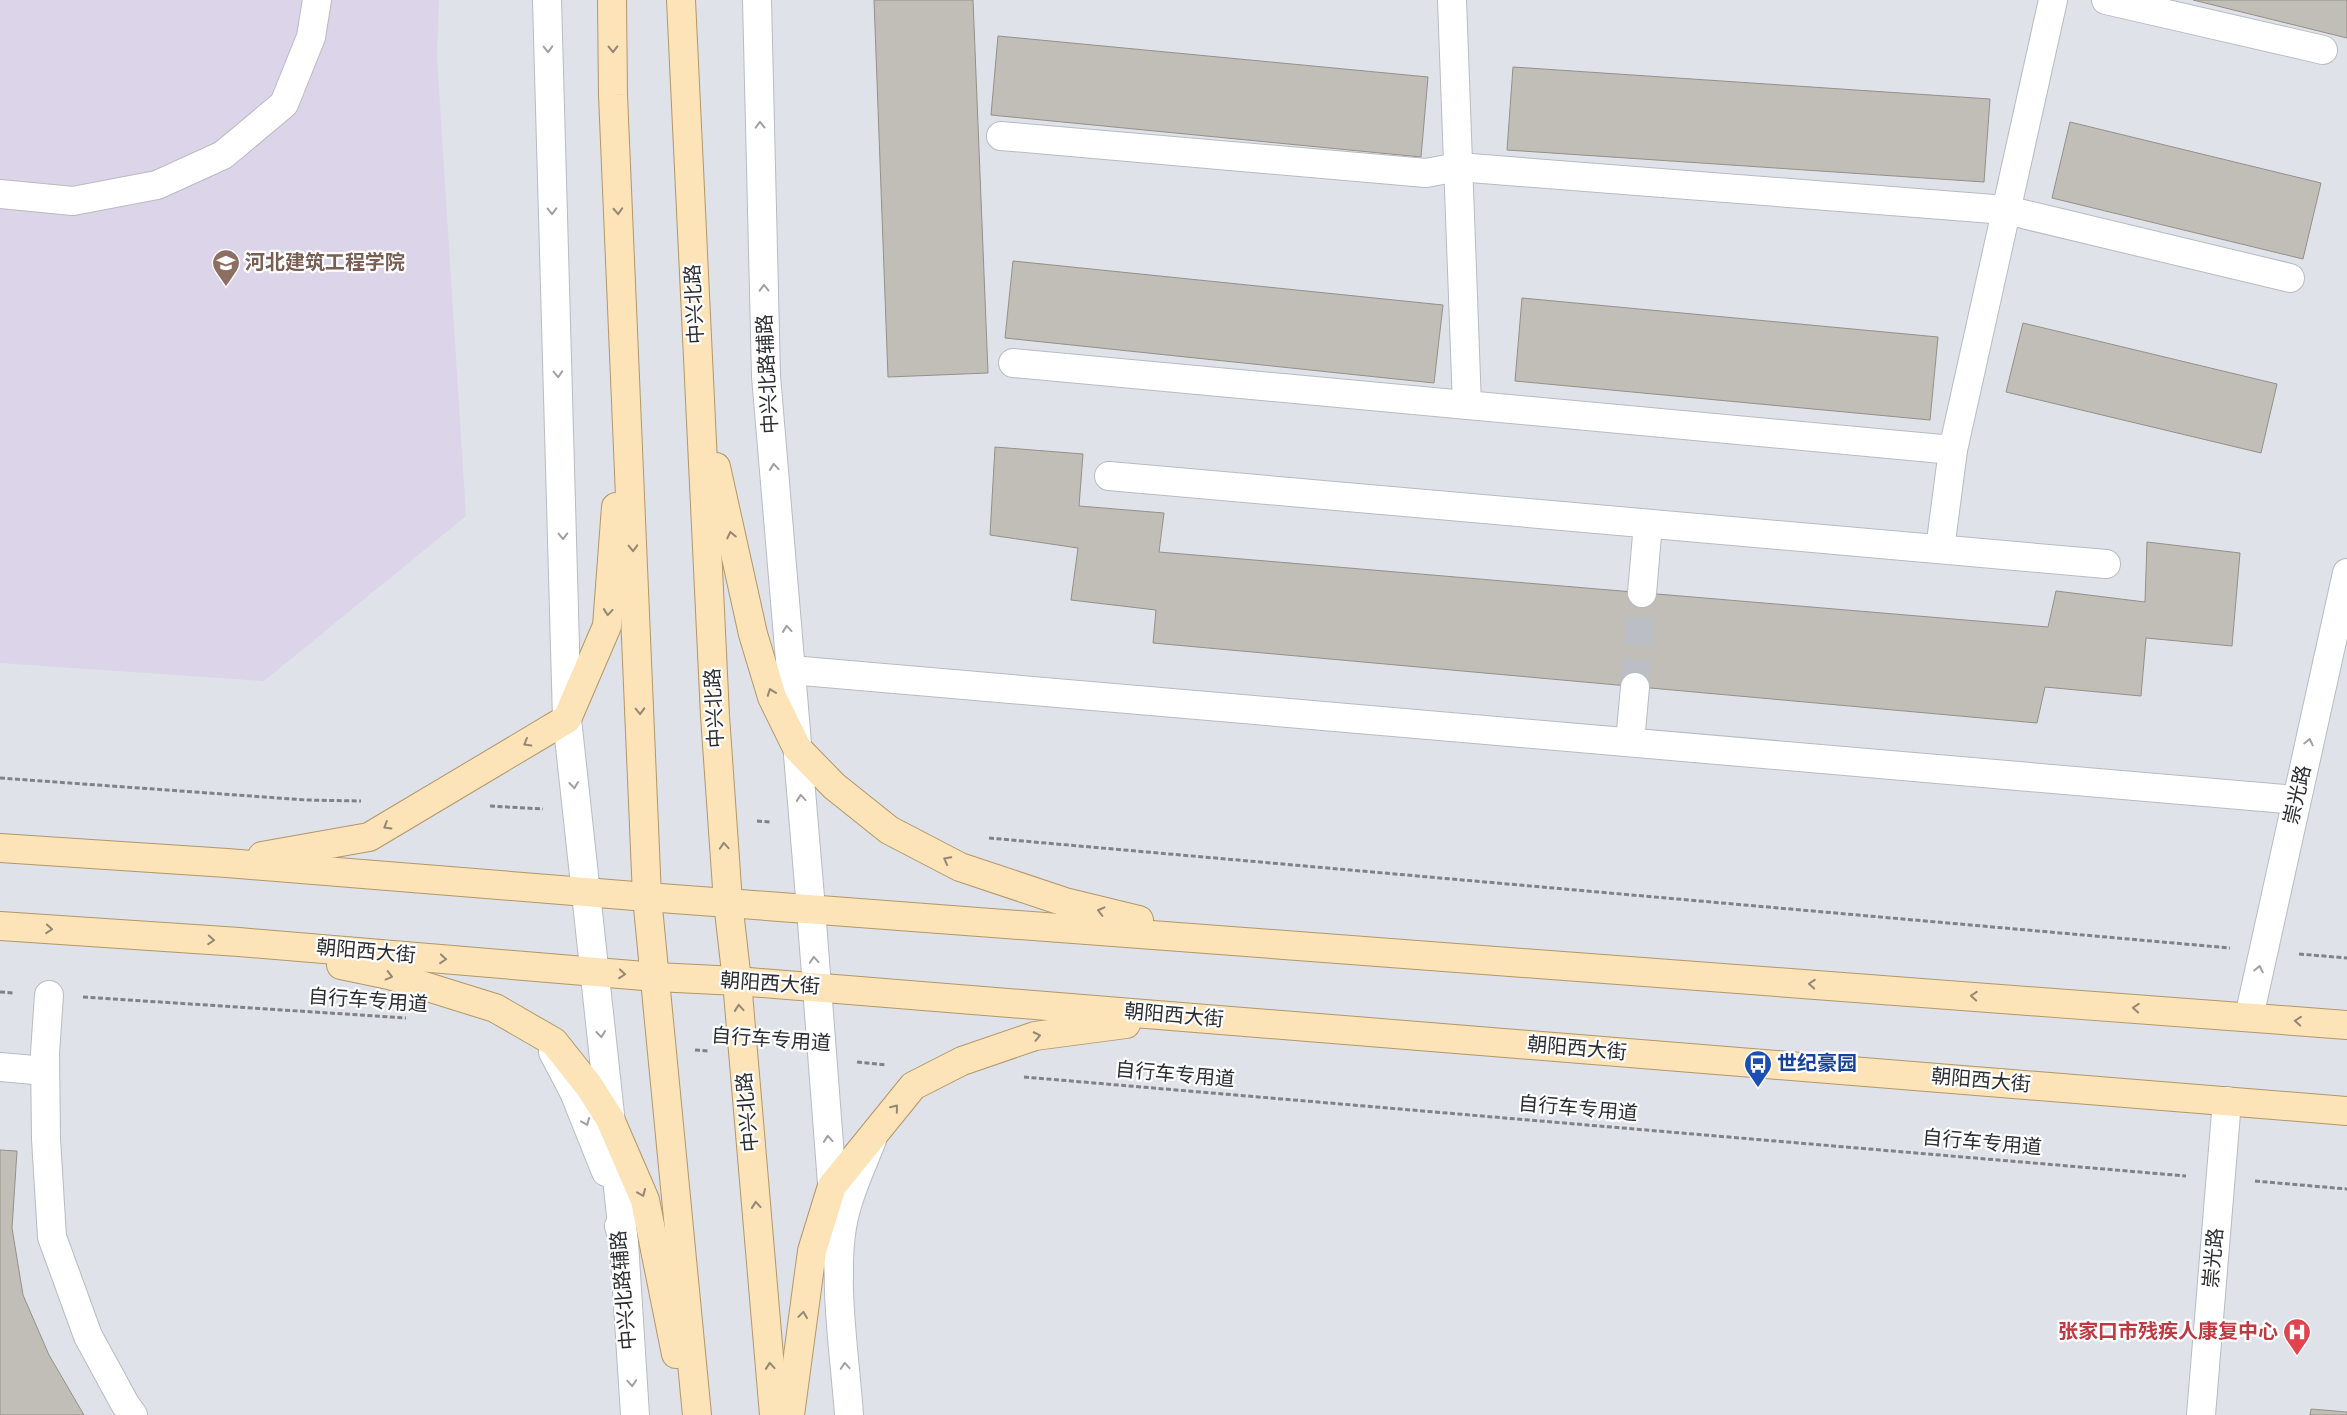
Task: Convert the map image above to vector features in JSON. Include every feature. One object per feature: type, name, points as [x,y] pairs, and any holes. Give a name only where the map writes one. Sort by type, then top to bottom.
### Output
[{"type":"main road","points":[[612,0],[613,95],[648,897],[698,1415]]},
{"type":"main road","name":"中兴北路","points":[[681,0],[715,716],[728,902],[737,981],[774,1415]]},
{"type":"main road","points":[[227,863],[368,837],[567,719],[607,626],[626,388]]},
{"type":"main road","points":[[700,391],[752,634],[772,697],[797,748],[834,786],[889,830],[960,867],[1064,902],[1216,939]]},
{"type":"main road","points":[[0,848],[227,863],[648,897],[2347,1025]]},
{"type":"main road","name":"朝阳西大街","points":[[0,926],[239,942],[656,977],[816,987],[2347,1111]]},
{"type":"main road","points":[[239,942],[389,975],[495,1008],[540,1032],[554,1042],[590,1086],[610,1119],[645,1200],[689,1415]]},
{"type":"main road","points":[[790,1415],[812,1251],[832,1186],[913,1086],[962,1061],[1035,1036],[1098,1027],[1198,1018]]},
{"type":"street","points":[[0,194],[72,201],[157,185],[223,155],[284,104],[311,37],[317,0]]},
{"type":"street","points":[[547,0],[567,719],[624,1243]]},
{"type":"street","name":"中兴北路辅路","points":[[757,0],[766,376],[811,909],[839,1275]]},
{"type":"street","points":[[1452,0],[1468,405]]},
{"type":"street","points":[[1940,549],[1953,450],[2053,0]]},
{"type":"street","points":[[2106,0],[2323,50]]},
{"type":"street","points":[[1001,136],[1426,173],[1458,167],[2006,210],[2290,278]]},
{"type":"street","points":[[1013,363],[1953,450]]},
{"type":"street","points":[[1109,476],[2106,564]]},
{"type":"street","points":[[1642,593],[1648,524]]},
{"type":"street","name":"崇光路","points":[[2248,1017],[2347,573]]},
{"type":"street","points":[[791,670],[2296,800]]},
{"type":"street","points":[[1630,742],[1635,687]]},
{"type":"street","points":[[48,995],[45,1070],[46,1139],[52,1237],[88,1336],[124,1404],[133,1415]]},
{"type":"street","name":"中兴北路辅路","points":[[540,1032],[554,1053],[574,1092],[603,1163],[624,1243],[635,1415]]},
{"type":"street","points":[[0,1066],[45,1070]]},
{"type":"street","name":"崇光路","points":[[2201,1415],[2227,1102]]},
{"type":"street","points":[[849,1415],[839,1275],[842,1227],[850,1196],[875,1133]]},
{"type":"path","points":[[988,838],[2347,958]]},
{"type":"path","name":"自行车专用道","points":[[0,992],[414,1019]]},
{"type":"path","name":"自行车专用道","points":[[663,1047],[743,1054]]},
{"type":"path","name":"自行车专用道","points":[[822,1059],[887,1065]]},
{"type":"path","name":"自行车专用道","points":[[1023,1077],[2347,1189]]},
{"type":"shaded area","name":"河北建筑工程学院","points":[[0,0],[439,0],[437,57],[466,516],[264,681],[0,663]]},
{"type":"building","points":[[874,0],[973,0],[988,373],[888,377]]},
{"type":"building","points":[[2193,0],[2347,0],[2347,38]]},
{"type":"building","points":[[998,36],[1428,77],[1421,157],[991,115]]},
{"type":"building","points":[[1513,67],[1990,99],[1984,182],[1507,150]]},
{"type":"building","points":[[2070,122],[2321,183],[2303,259],[2052,198]]},
{"type":"building","points":[[1013,261],[1443,305],[1434,383],[1005,338]]},
{"type":"building","points":[[1522,298],[1938,337],[1930,420],[1515,381]]},
{"type":"building","points":[[2023,323],[2277,384],[2261,453],[2006,392]]},
{"type":"building","points":[[995,447],[1083,454],[1079,506],[1164,513],[1159,552],[2048,627],[2056,591],[2145,602],[2147,542],[2240,553],[2232,646],[2146,638],[2141,696],[2045,687],[2037,723],[1153,643],[1156,610],[1071,600],[1078,548],[990,535]]},
{"type":"building","points":[[0,1150],[17,1151],[12,1228],[23,1295],[49,1355],[84,1415],[0,1415]]},
{"type":"building","points":[[2311,1409],[2347,1412],[2347,1415],[2310,1415]]},
{"type":"tunnel","points":[[1635,687],[1642,593]]},
{"type":"place","name":"河北建筑工程学院","points":[[226,287]]},
{"type":"place","name":"世纪豪园","points":[[1758,1088]]},
{"type":"place","name":"张家口市残疾人康复中心","points":[[2297,1356]]}]
